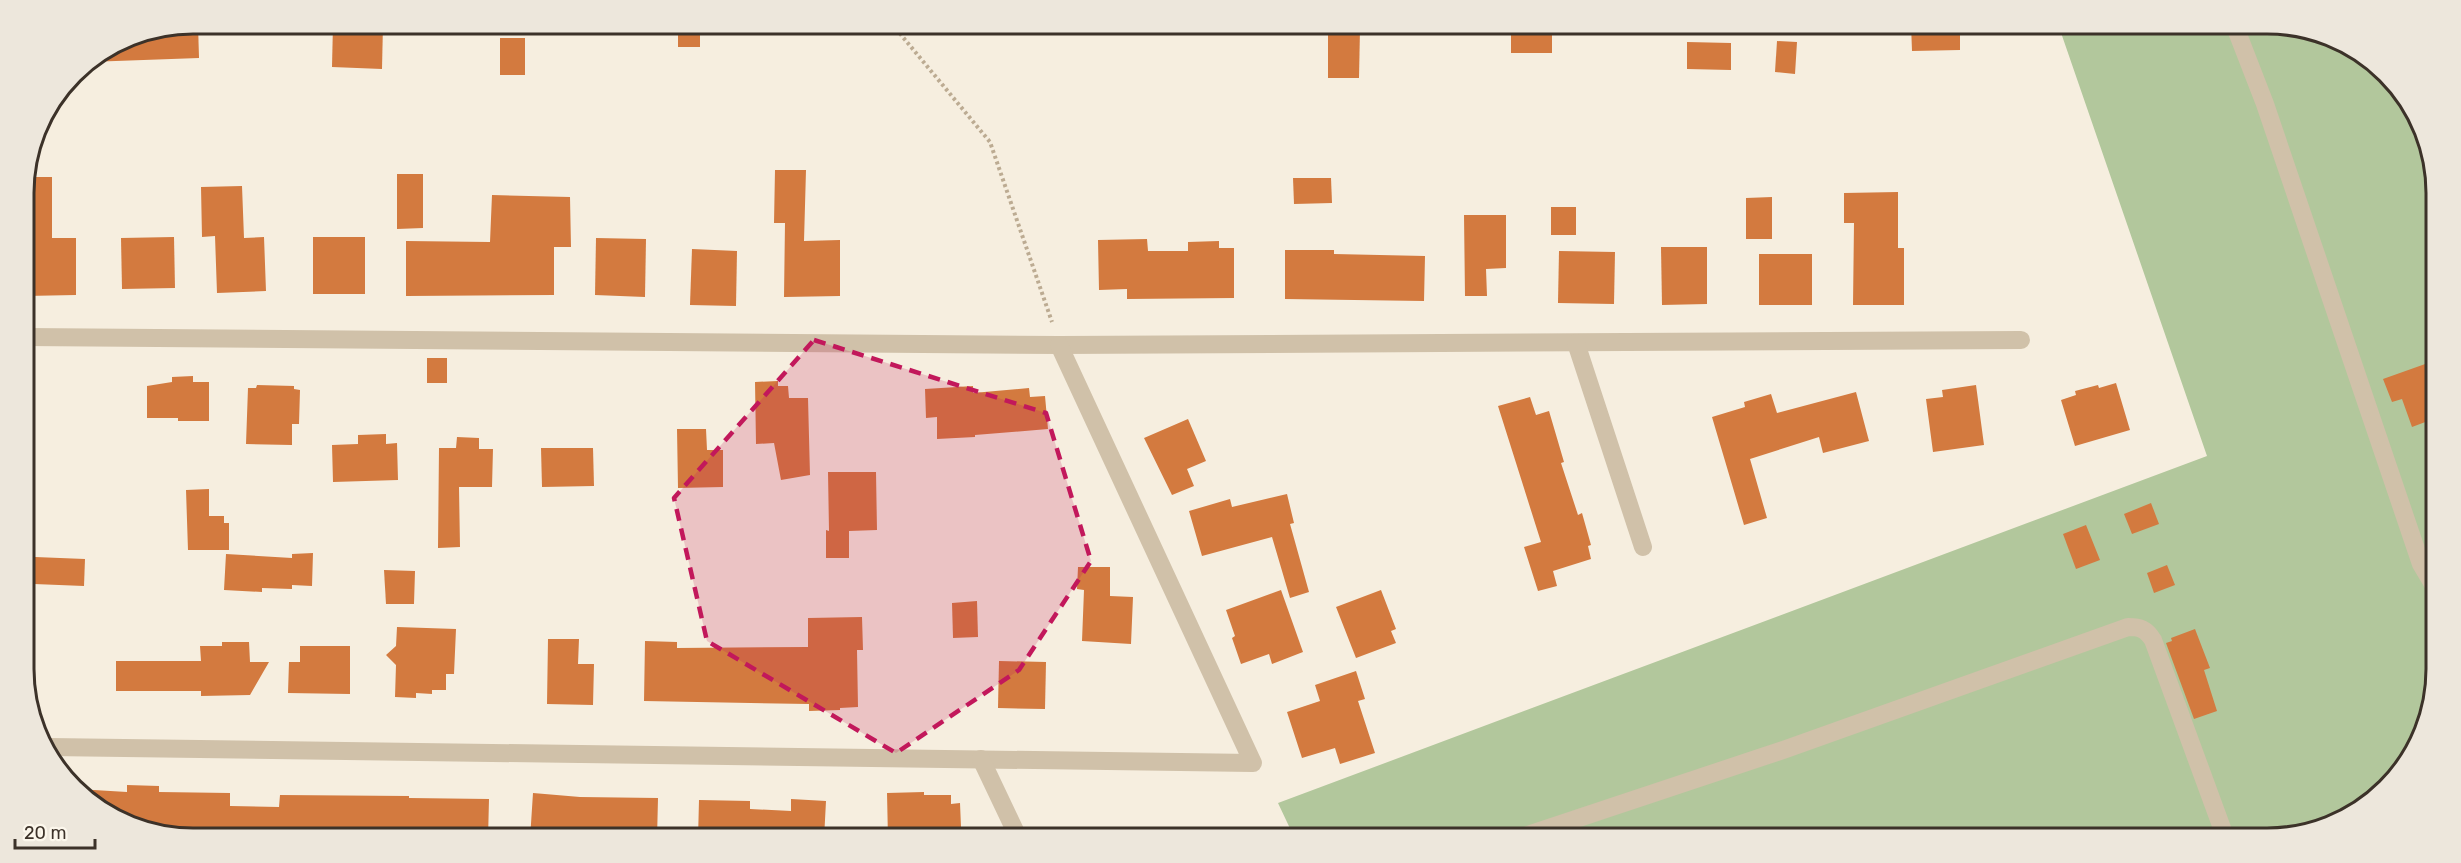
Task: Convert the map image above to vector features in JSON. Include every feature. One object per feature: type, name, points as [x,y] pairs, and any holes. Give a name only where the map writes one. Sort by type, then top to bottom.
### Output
[{"type":"street","points":[[2238,35],[2265,104],[2421,564],[2427,574]]},
{"type":"street","points":[[35,337],[1059,345],[2021,340]]},
{"type":"street","points":[[1576,343],[1643,547]]},
{"type":"street","points":[[55,747],[1253,763],[1059,345]]},
{"type":"street","points":[[1549,828],[1786,749],[2128,627],[2138,627],[2148,631],[2153,639],[2222,828]]},
{"type":"street","points":[[981,759],[1014,828]]},
{"type":"path","points":[[901,35],[990,142],[1059,345]]},
{"type":"highlighted area","points":[[814,340],[1046,413],[1091,561],[1019,670],[896,753],[707,641],[674,498]]},
{"type":"green space","points":[[2062,35],[2278,35],[2319,43],[2356,61],[2380,81],[2394,97],[2414,133],[2421,152],[2427,193],[2427,670],[2418,721],[2400,758],[2380,782],[2364,796],[2328,816],[2309,823],[2278,828],[1290,828],[1278,803],[2207,456]]},
{"type":"building","points":[[183,35],[198,35],[199,58],[105,61],[152,40]]},
{"type":"building","points":[[333,35],[383,35],[382,69],[332,67]]},
{"type":"building","points":[[678,35],[700,35],[700,47],[678,47]]},
{"type":"building","points":[[1328,35],[1360,35],[1359,78],[1328,78]]},
{"type":"building","points":[[1511,35],[1552,35],[1552,53],[1511,53]]},
{"type":"building","points":[[1911,35],[1960,35],[1960,50],[1912,51]]},
{"type":"building","points":[[500,38],[525,38],[525,75],[500,75]]},
{"type":"building","points":[[1777,41],[1797,42],[1795,74],[1775,72]]},
{"type":"building","points":[[1687,42],[1731,43],[1731,70],[1687,69]]},
{"type":"building","points":[[775,170],[806,170],[804,241],[840,240],[840,296],[784,297],[785,223],[774,223]]},
{"type":"building","points":[[397,174],[423,174],[423,228],[397,229]]},
{"type":"building","points":[[36,177],[52,177],[52,238],[76,238],[76,295],[35,296]]},
{"type":"building","points":[[1293,178],[1331,178],[1332,203],[1294,204]]},
{"type":"building","points":[[242,186],[244,238],[264,237],[266,291],[217,293],[215,236],[202,237],[201,187]]},
{"type":"building","points":[[1898,192],[1898,248],[1904,248],[1904,305],[1853,305],[1854,223],[1844,223],[1844,193]]},
{"type":"building","points":[[492,195],[570,197],[571,247],[554,247],[554,295],[406,296],[406,241],[490,242]]},
{"type":"building","points":[[1772,197],[1772,239],[1746,239],[1746,198]]},
{"type":"building","points":[[1551,207],[1576,207],[1576,235],[1551,235]]},
{"type":"building","points":[[1464,215],[1506,215],[1506,268],[1486,269],[1487,296],[1465,296]]},
{"type":"building","points":[[174,237],[175,288],[122,289],[121,238]]},
{"type":"building","points":[[313,237],[365,237],[365,294],[313,294]]},
{"type":"building","points":[[596,238],[646,239],[645,297],[595,295]]},
{"type":"building","points":[[1147,239],[1148,251],[1188,251],[1188,242],[1219,241],[1219,248],[1234,248],[1234,298],[1127,299],[1127,289],[1099,290],[1098,240]]},
{"type":"building","points":[[1661,247],[1707,247],[1707,304],[1662,305]]},
{"type":"building","points":[[692,249],[737,251],[736,306],[690,305]]},
{"type":"building","points":[[1285,250],[1334,250],[1334,254],[1425,256],[1424,301],[1285,299]]},
{"type":"building","points":[[1559,251],[1615,252],[1614,304],[1558,303]]},
{"type":"building","points":[[1759,254],[1812,254],[1812,305],[1759,305]]},
{"type":"building","points":[[427,358],[447,358],[447,383],[427,383]]},
{"type":"building","points":[[2427,363],[2427,421],[2412,427],[2402,399],[2392,402],[2383,379]]},
{"type":"building","points":[[193,376],[193,382],[209,382],[209,421],[147,418],[147,386],[172,382],[172,377]]},
{"type":"building","points":[[778,381],[778,386],[788,386],[789,398],[808,398],[810,475],[781,480],[774,443],[756,444],[755,382]]},
{"type":"building","points":[[2116,383],[2130,430],[2075,446],[2061,400],[2076,395],[2075,391]]},
{"type":"building","points":[[257,385],[294,386],[294,389],[300,390],[299,424],[292,424],[292,445],[246,444],[248,388],[256,388]]},
{"type":"building","points":[[1976,385],[1984,445],[1933,452],[1926,399],[1943,397],[1942,390]]},
{"type":"building","points":[[973,386],[973,393],[1029,388],[1030,397],[1045,396],[1048,429],[937,439],[937,417],[926,418],[925,389]]},
{"type":"building","points":[[1856,392],[1869,441],[1823,453],[1819,437],[1750,459],[1767,518],[1744,525],[1712,417],[1745,407],[1744,402],[1771,394],[1777,413]]},
{"type":"building","points":[[1530,397],[1536,415],[1549,411],[1564,462],[1561,463],[1578,515],[1582,513],[1591,545],[1588,546],[1591,559],[1553,571],[1557,586],[1538,591],[1524,547],[1541,542],[1498,406]]},
{"type":"building","points":[[1188,419],[1206,461],[1187,469],[1194,486],[1172,495],[1144,438]]},
{"type":"building","points":[[677,429],[706,429],[707,450],[723,450],[723,487],[678,488]]},
{"type":"building","points":[[386,434],[386,444],[397,443],[398,480],[333,482],[332,445],[358,444],[358,435]]},
{"type":"building","points":[[457,437],[479,438],[479,449],[493,449],[492,487],[459,487],[460,547],[438,548],[439,448],[456,448]]},
{"type":"building","points":[[541,448],[593,448],[594,486],[542,487]]},
{"type":"building","points":[[828,472],[876,472],[877,530],[849,531],[849,558],[826,558],[826,530],[829,531]]},
{"type":"building","points":[[209,489],[209,516],[224,516],[224,523],[229,523],[229,550],[188,550],[186,490]]},
{"type":"building","points":[[1287,494],[1294,523],[1290,524],[1309,592],[1290,598],[1272,537],[1202,556],[1189,511],[1230,499],[1232,507]]},
{"type":"building","points":[[2151,503],[2159,524],[2132,534],[2124,514]]},
{"type":"building","points":[[2086,525],[2100,560],[2076,569],[2063,534]]},
{"type":"building","points":[[313,553],[312,586],[292,585],[292,589],[262,588],[262,592],[224,590],[226,554],[292,558],[292,554]]},
{"type":"building","points":[[35,557],[85,559],[84,586],[34,584]]},
{"type":"building","points":[[2167,565],[2175,585],[2154,593],[2147,573]]},
{"type":"building","points":[[1078,567],[1110,567],[1110,596],[1133,597],[1131,644],[1082,641],[1084,590],[1077,589]]},
{"type":"building","points":[[384,570],[415,571],[414,604],[386,604]]},
{"type":"building","points":[[1281,590],[1303,652],[1272,664],[1269,654],[1241,664],[1226,610]]},
{"type":"building","points":[[1381,590],[1396,629],[1391,631],[1396,643],[1356,658],[1336,607]]},
{"type":"building","points":[[977,601],[978,637],[953,638],[952,603]]},
{"type":"building","points":[[862,617],[863,650],[857,650],[858,707],[809,711],[809,704],[644,701],[645,641],[677,642],[677,648],[808,647],[808,618]]},
{"type":"building","points":[[397,627],[456,629],[454,674],[446,674],[446,690],[432,690],[432,694],[416,693],[416,698],[395,697],[396,665],[386,655],[396,646]]},
{"type":"building","points":[[2195,629],[2210,668],[2204,670],[2217,711],[2194,719],[2166,643],[2172,641],[2171,638]]},
{"type":"building","points":[[548,639],[579,639],[578,664],[594,664],[593,705],[547,704]]},
{"type":"building","points":[[222,642],[249,642],[250,662],[269,662],[250,695],[201,696],[201,691],[116,691],[116,661],[201,661],[200,646],[222,646]]},
{"type":"building","points":[[300,646],[350,646],[350,694],[288,693],[289,662],[300,662]]},
{"type":"building","points":[[999,661],[1046,662],[1045,709],[998,708]]},
{"type":"building","points":[[1356,671],[1365,699],[1358,701],[1375,753],[1340,764],[1335,748],[1302,758],[1287,712],[1320,701],[1315,685]]},
{"type":"building","points":[[127,785],[159,786],[159,792],[230,793],[230,806],[279,807],[280,795],[489,799],[488,828],[183,828],[142,820],[105,802],[90,790],[127,792]]},
{"type":"building","points":[[924,792],[924,795],[951,795],[951,804],[960,803],[961,827],[888,828],[887,793]]},
{"type":"building","points":[[533,793],[580,797],[658,798],[657,828],[531,828]]},
{"type":"building","points":[[791,799],[826,801],[825,828],[698,828],[699,800],[750,801],[750,809],[791,811]]}]
